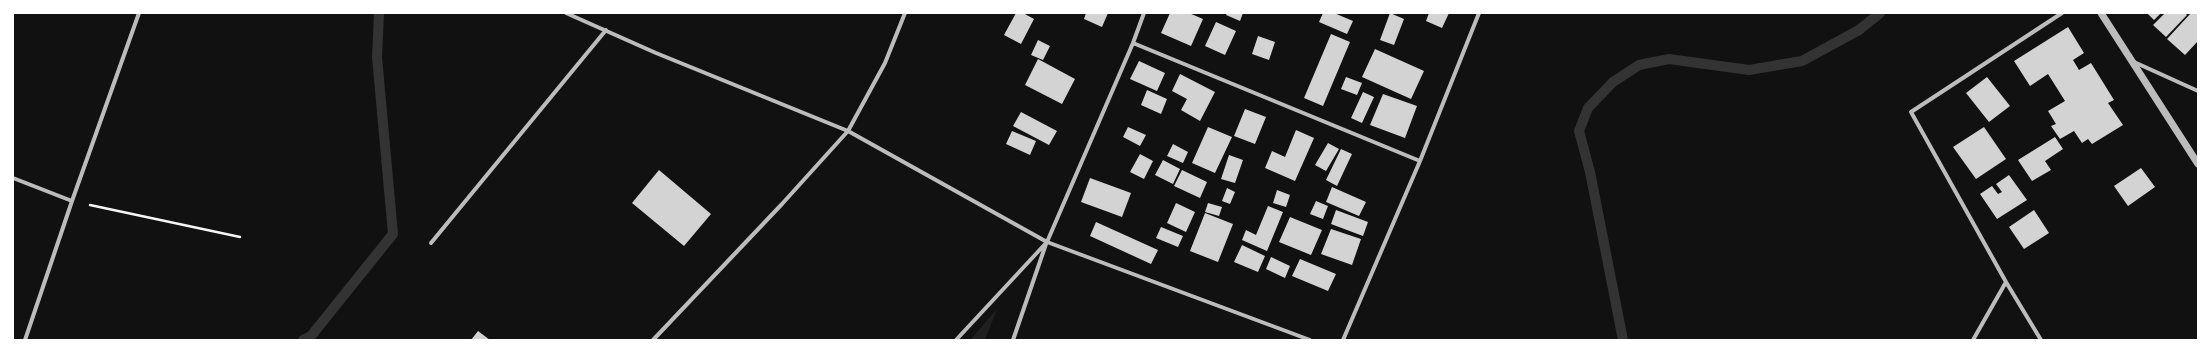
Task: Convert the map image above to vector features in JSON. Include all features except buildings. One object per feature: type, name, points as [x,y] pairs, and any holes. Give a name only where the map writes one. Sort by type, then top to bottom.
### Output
[{"type":"street","points":[[25,340],[72,201],[139,13]]},
{"type":"street","points":[[566,13],[656,53],[848,131],[1047,242],[1310,340]]},
{"type":"street","points":[[653,340],[782,204],[848,131],[885,63],[905,13]]},
{"type":"street","points":[[1013,340],[1047,242],[1133,43],[1144,13]]},
{"type":"street","points":[[1343,340],[1420,161],[1479,13]]},
{"type":"street","points":[[2041,340],[2006,282],[1911,112],[2062,13]]},
{"type":"street","points":[[2101,13],[2198,164]]},
{"type":"street","points":[[431,243],[606,30]]},
{"type":"street","points":[[1133,43],[1420,161]]},
{"type":"street","points":[[2132,61],[2198,91]]},
{"type":"street","points":[[13,178],[72,201]]},
{"type":"street","points":[[956,340],[1047,242]]},
{"type":"street","points":[[1973,340],[2006,282]]},
{"type":"path","points":[[72,201],[240,238]]},
{"type":"shaded area","points":[[997,309],[985,340],[970,340]]},
{"type":"waterway","points":[[303,340],[311,336],[393,234],[377,57],[379,13]]},
{"type":"waterway","points":[[1623,340],[1590,172],[1579,131],[1588,108],[1613,82],[1639,65],[1669,59],[1749,70],[1802,61],[1859,30],[1880,13]]}]
